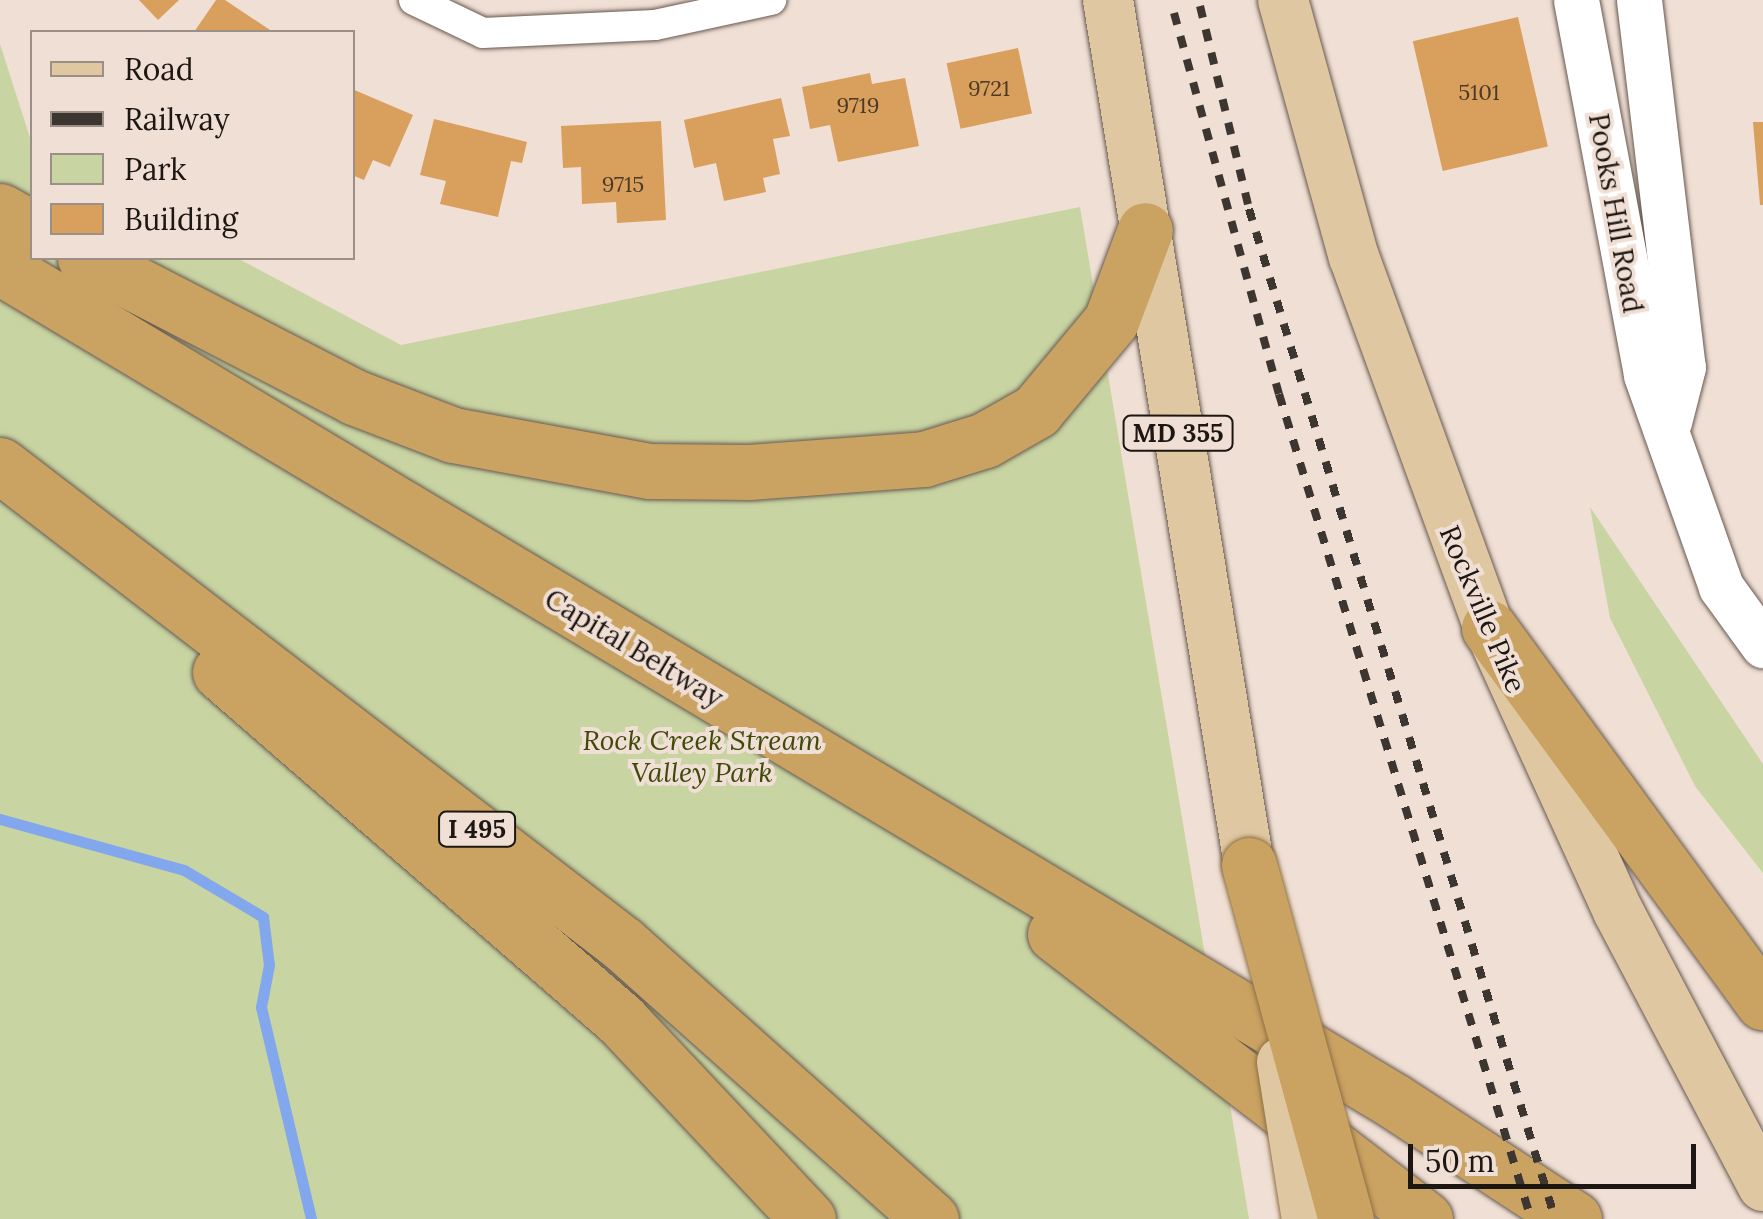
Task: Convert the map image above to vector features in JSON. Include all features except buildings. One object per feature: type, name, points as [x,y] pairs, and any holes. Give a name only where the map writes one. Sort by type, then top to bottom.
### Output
[{"type":"highway","points":[[0,210],[30,227]]},
{"type":"highway","points":[[89,260],[354,397],[453,436],[597,464],[748,472],[924,459],[985,440],[1036,411],[1111,321],[1145,230]]},
{"type":"highway","name":"Capital Beltway","points":[[0,267],[1394,1101],[1574,1219]]},
{"type":"highway","name":"I 495","points":[[0,465],[623,944],[932,1219]]},
{"type":"highway","points":[[0,486],[622,1020],[808,1219]]},
{"type":"highway","points":[[1488,628],[1763,1003]]},
{"type":"highway","points":[[844,774],[1425,1219]]},
{"type":"highway","points":[[1249,865],[1346,1219]]},
{"type":"main road","name":"MD 355","points":[[1108,0],[1308,1219]]},
{"type":"main road","name":"Rockville Pike","points":[[1284,0],[1354,257],[1488,628],[1618,911],[1763,1186]]},
{"type":"street","points":[[414,0],[483,34],[655,25],[772,0]]},
{"type":"street","name":"Pooks Hill Road","points":[[1576,0],[1646,374],[1668,422],[1721,587],[1763,645]]},
{"type":"street","name":"Pooks Hill Road","points":[[1639,0],[1682,367],[1668,422]]},
{"type":"green space","name":"Rock Creek Stream Valley Park","points":[[0,44],[30,138],[30,260],[241,260],[401,345],[1080,207],[1249,1219],[0,1219]]},
{"type":"green space","points":[[1590,507],[1763,764],[1763,873],[1695,786],[1610,618]]},
{"type":"waterway","points":[[0,819],[184,870],[263,917],[269,965],[261,1007],[311,1219]]},
{"type":"railway","points":[[1200,6],[1249,209],[1555,1219]]},
{"type":"railway","points":[[1174,13],[1279,394],[1531,1219]]}]
